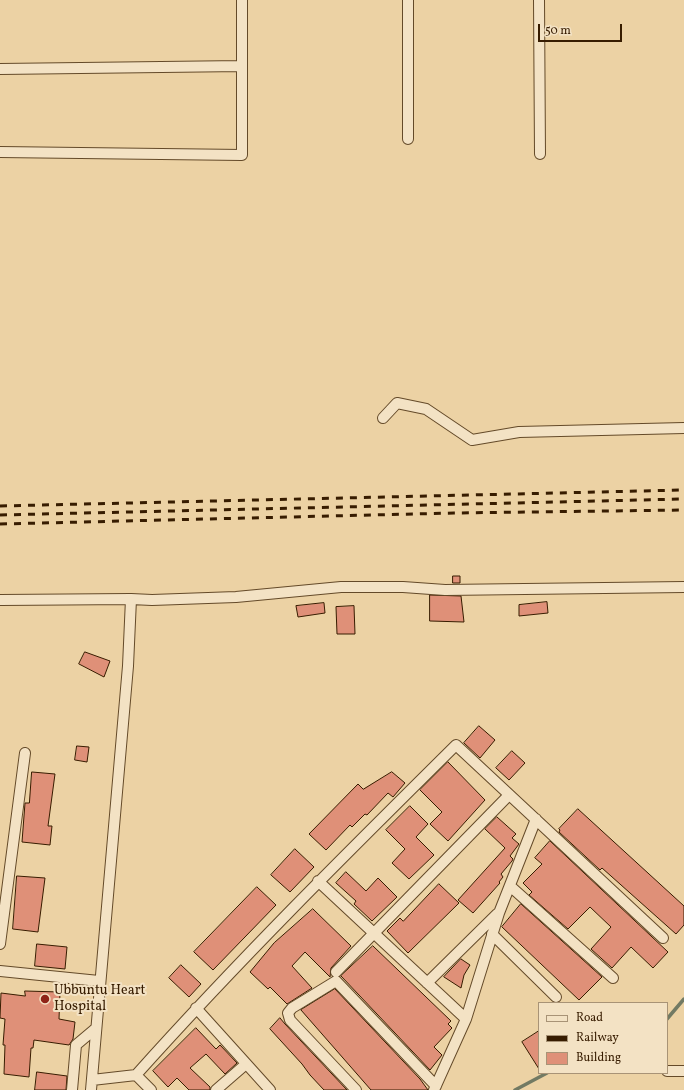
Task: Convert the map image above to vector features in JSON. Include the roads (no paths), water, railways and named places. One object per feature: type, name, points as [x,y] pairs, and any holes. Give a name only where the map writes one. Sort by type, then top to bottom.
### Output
[{"type":"street","points":[[0,152],[242,154],[242,0]]},
{"type":"street","points":[[408,0],[408,139]]},
{"type":"street","points":[[539,0],[540,154]]},
{"type":"street","points":[[0,69],[242,66]]},
{"type":"street","points":[[383,418],[397,403],[426,409],[472,440],[519,432],[684,428]]},
{"type":"street","points":[[0,600],[152,600],[236,597],[341,587],[403,586],[445,590],[684,587]]},
{"type":"street","points":[[131,599],[128,666],[91,1085],[136,1075],[196,1008],[318,881],[456,745],[663,938]]},
{"type":"street","points":[[0,944],[1,919],[25,753]]},
{"type":"street","points":[[336,972],[509,795]]},
{"type":"street","points":[[356,1090],[290,1020],[288,1013],[292,1008],[336,981],[435,1088],[466,1019],[499,913],[536,819]]},
{"type":"street","points":[[318,881],[466,1019]]},
{"type":"street","points":[[510,886],[613,978]]},
{"type":"street","points":[[427,982],[499,913]]},
{"type":"street","points":[[492,934],[556,997]]},
{"type":"street","points":[[0,971],[99,981]]},
{"type":"street","points":[[196,1008],[270,1090]]},
{"type":"street","points":[[72,1090],[76,1045],[95,1029]]},
{"type":"street","points":[[216,1090],[246,1064]]},
{"type":"street","points":[[668,1071],[684,1071]]},
{"type":"street","points":[[136,1075],[151,1090]]},
{"type":"waterway","points":[[668,1018],[684,999]]},
{"type":"waterway","points":[[515,1090],[545,1074]]},
{"type":"railway","points":[[0,506],[684,490]]},
{"type":"railway","points":[[0,515],[684,499]]},
{"type":"railway","points":[[0,524],[454,513],[684,510]]},
{"type":"place","name":"Ubbuntu Heart Hospital","points":[[45,999]]}]
